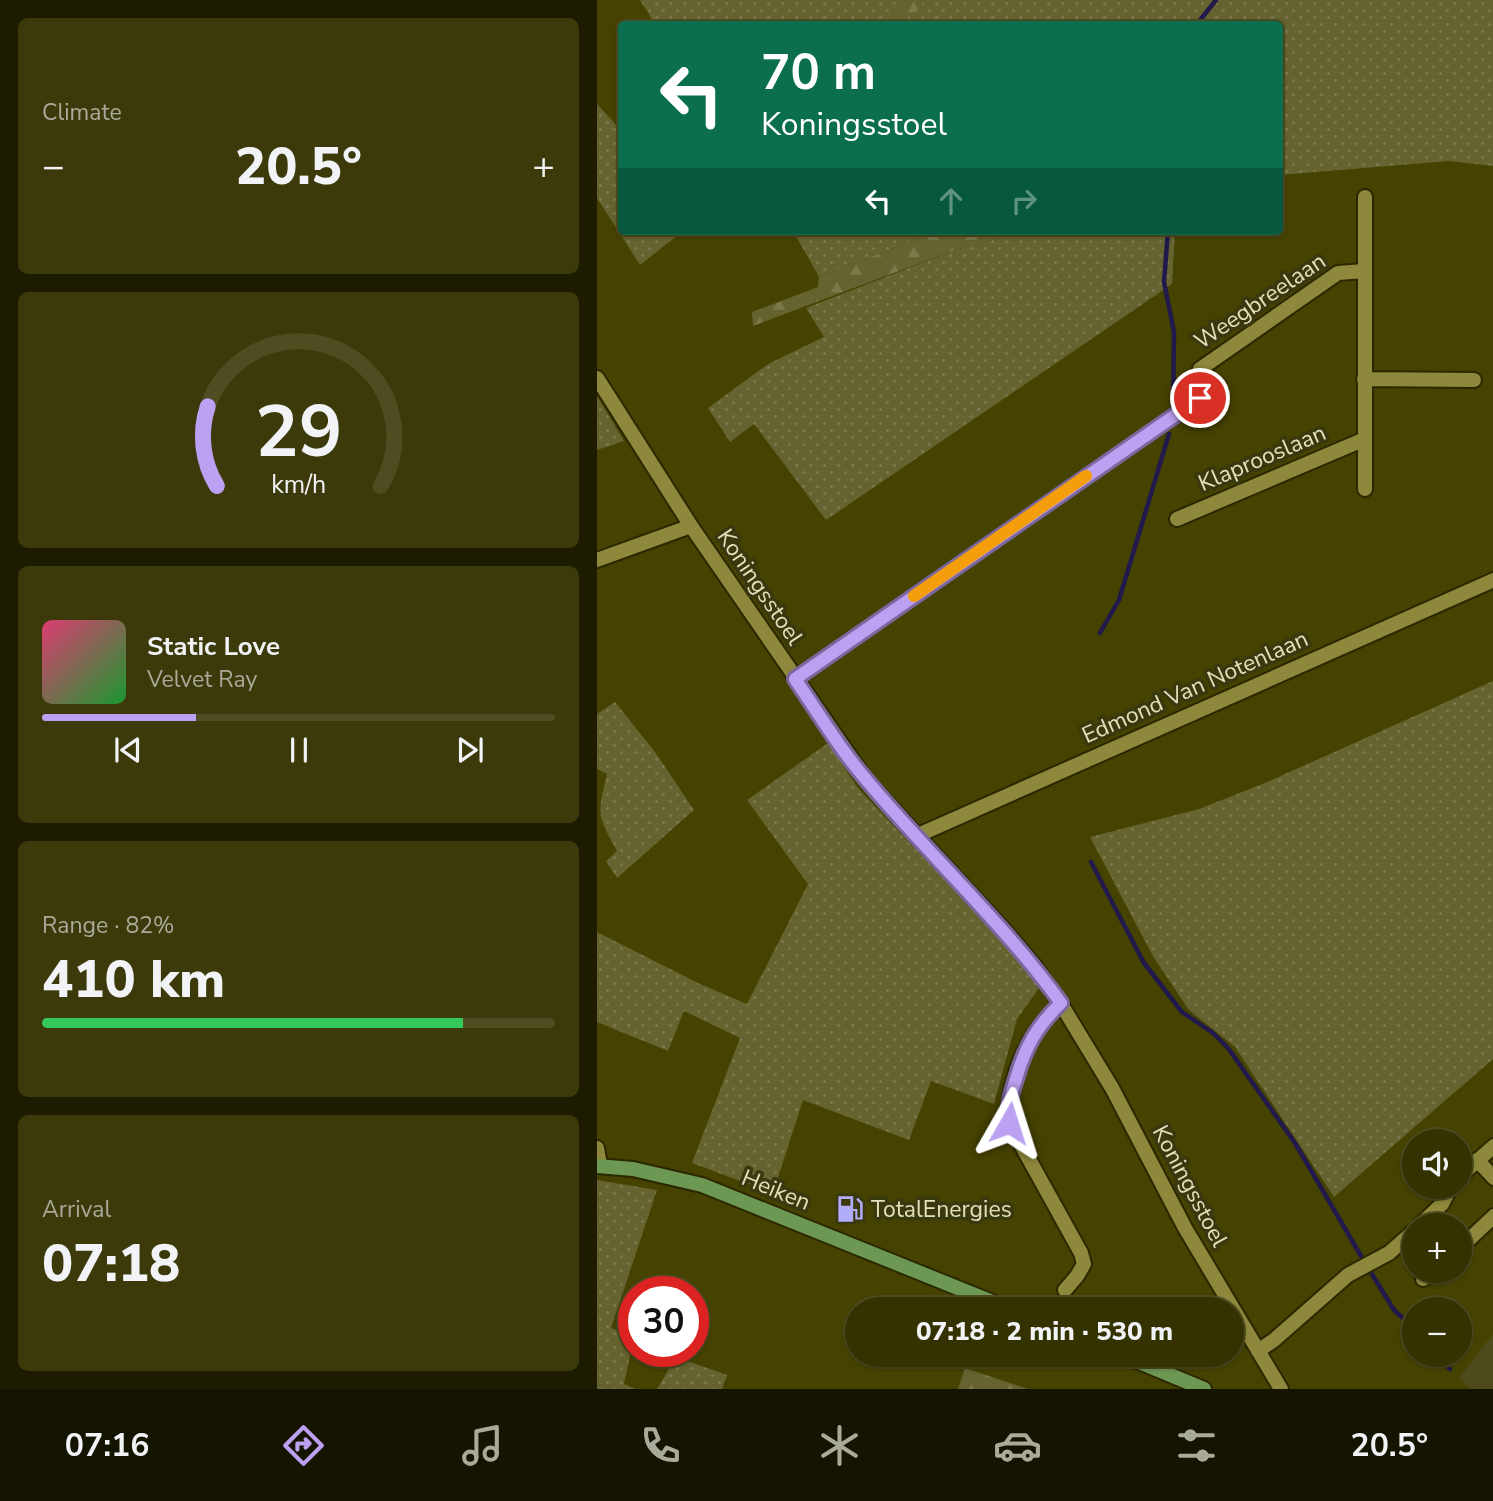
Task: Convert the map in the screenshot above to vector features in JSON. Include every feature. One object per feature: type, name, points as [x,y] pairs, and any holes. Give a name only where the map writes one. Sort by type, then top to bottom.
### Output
[{"type":"main road","name":"Heiken","points":[[599,1166],[633,1169],[702,1185],[980,1297]]},
{"type":"main road","points":[[1151,1367],[1204,1389]]},
{"type":"street","points":[[1365,197],[1365,489]]},
{"type":"street","name":"Weegbreelaan","points":[[795,679],[1200,398],[1200,369],[1338,273],[1363,271]]},
{"type":"street","name":"Koningsstoel","points":[[597,378],[691,526],[867,782],[1005,931],[1061,1003],[1112,1088],[1185,1228],[1281,1389]]},
{"type":"street","points":[[1364,379],[1474,380]]},
{"type":"street","name":"Klaprooslaan","points":[[1177,519],[1365,439]]},
{"type":"street","points":[[598,576],[597,560],[691,526]]},
{"type":"street","name":"Edmond Van Notenlaan","points":[[916,836],[1493,580]]},
{"type":"street","points":[[1061,1003],[1044,1019],[1024,1051],[1008,1113],[1009,1123],[1081,1253],[1084,1264],[1065,1290]]},
{"type":"street","points":[[1472,1165],[1493,1146]]},
{"type":"street","points":[[597,1148],[599,1166]]},
{"type":"street","points":[[1477,1160],[1493,1178]]},
{"type":"street","points":[[1433,1213],[1444,1199]]},
{"type":"street","points":[[1472,1236],[1493,1216]]},
{"type":"street","points":[[1258,1351],[1348,1275],[1389,1253],[1402,1242]]},
{"type":"shaded area","points":[[1493,1334],[1493,1389],[1469,1389],[1459,1378],[1468,1367],[1472,1367],[1472,1361]]},
{"type":"green space","points":[[640,0],[1493,0],[1493,166],[1449,161],[1283,175],[1283,21],[653,21]]},
{"type":"green space","points":[[899,0],[926,0],[905,21],[879,21]]},
{"type":"green space","points":[[597,104],[618,127],[618,231],[597,198]]},
{"type":"green space","points":[[621,235],[678,235],[640,265]]},
{"type":"green space","points":[[795,235],[922,235],[899,246],[819,277]]},
{"type":"green space","points":[[922,235],[1011,235],[955,250],[753,326],[752,312],[818,287],[819,277]]},
{"type":"green space","points":[[1011,235],[1175,235],[1172,284],[826,520],[754,424],[730,442],[708,408],[768,364],[824,337],[806,308],[955,250]]},
{"type":"green space","points":[[597,396],[624,441],[597,450]]},
{"type":"green space","points":[[1493,681],[1493,1059],[1412,1129],[1402,1129],[1402,1138],[1334,1197],[1235,1047],[1189,1010],[1154,958],[1090,837],[1199,809],[1265,783]]},
{"type":"green space","points":[[615,702],[655,752],[694,810],[617,878],[606,861],[617,851],[602,821],[600,807],[607,774],[597,769],[597,714]]},
{"type":"green space","points":[[828,743],[858,788],[1025,966],[1039,988],[1017,1019],[994,1104],[931,1081],[909,1140],[803,1100],[773,1193],[692,1163],[740,1038],[684,1011],[668,1051],[597,1022],[597,932],[700,984],[747,1004],[808,884],[747,800]]},
{"type":"green space","points":[[597,1180],[657,1190],[628,1276],[618,1276],[618,1307],[611,1328],[618,1331],[618,1367],[628,1367],[624,1384],[636,1389],[597,1389]]},
{"type":"green space","points":[[670,1367],[704,1367],[727,1375],[722,1389],[657,1389]]},
{"type":"green space","points":[[965,1368],[1028,1389],[958,1389]]},
{"type":"waterway","points":[[1199,21],[1216,0]]},
{"type":"waterway","points":[[1168,235],[1164,282],[1174,332],[1173,409]]},
{"type":"waterway","points":[[1100,633],[1119,600],[1169,434]]},
{"type":"waterway","points":[[1091,862],[1144,963],[1182,1012],[1213,1033],[1228,1048],[1295,1143],[1361,1256]]},
{"type":"waterway","points":[[1370,1271],[1394,1310],[1402,1317]]},
{"type":"slow traffic","points":[[914,596],[1086,476]]},
{"type":"place","name":"TotalEnergies","points":[[850,1209]]},
{"type":"route","points":[[1009,1123],[1009,1102],[1024,1051],[1044,1019],[1061,1003],[1005,931],[867,782],[795,679],[1200,398]]}]
